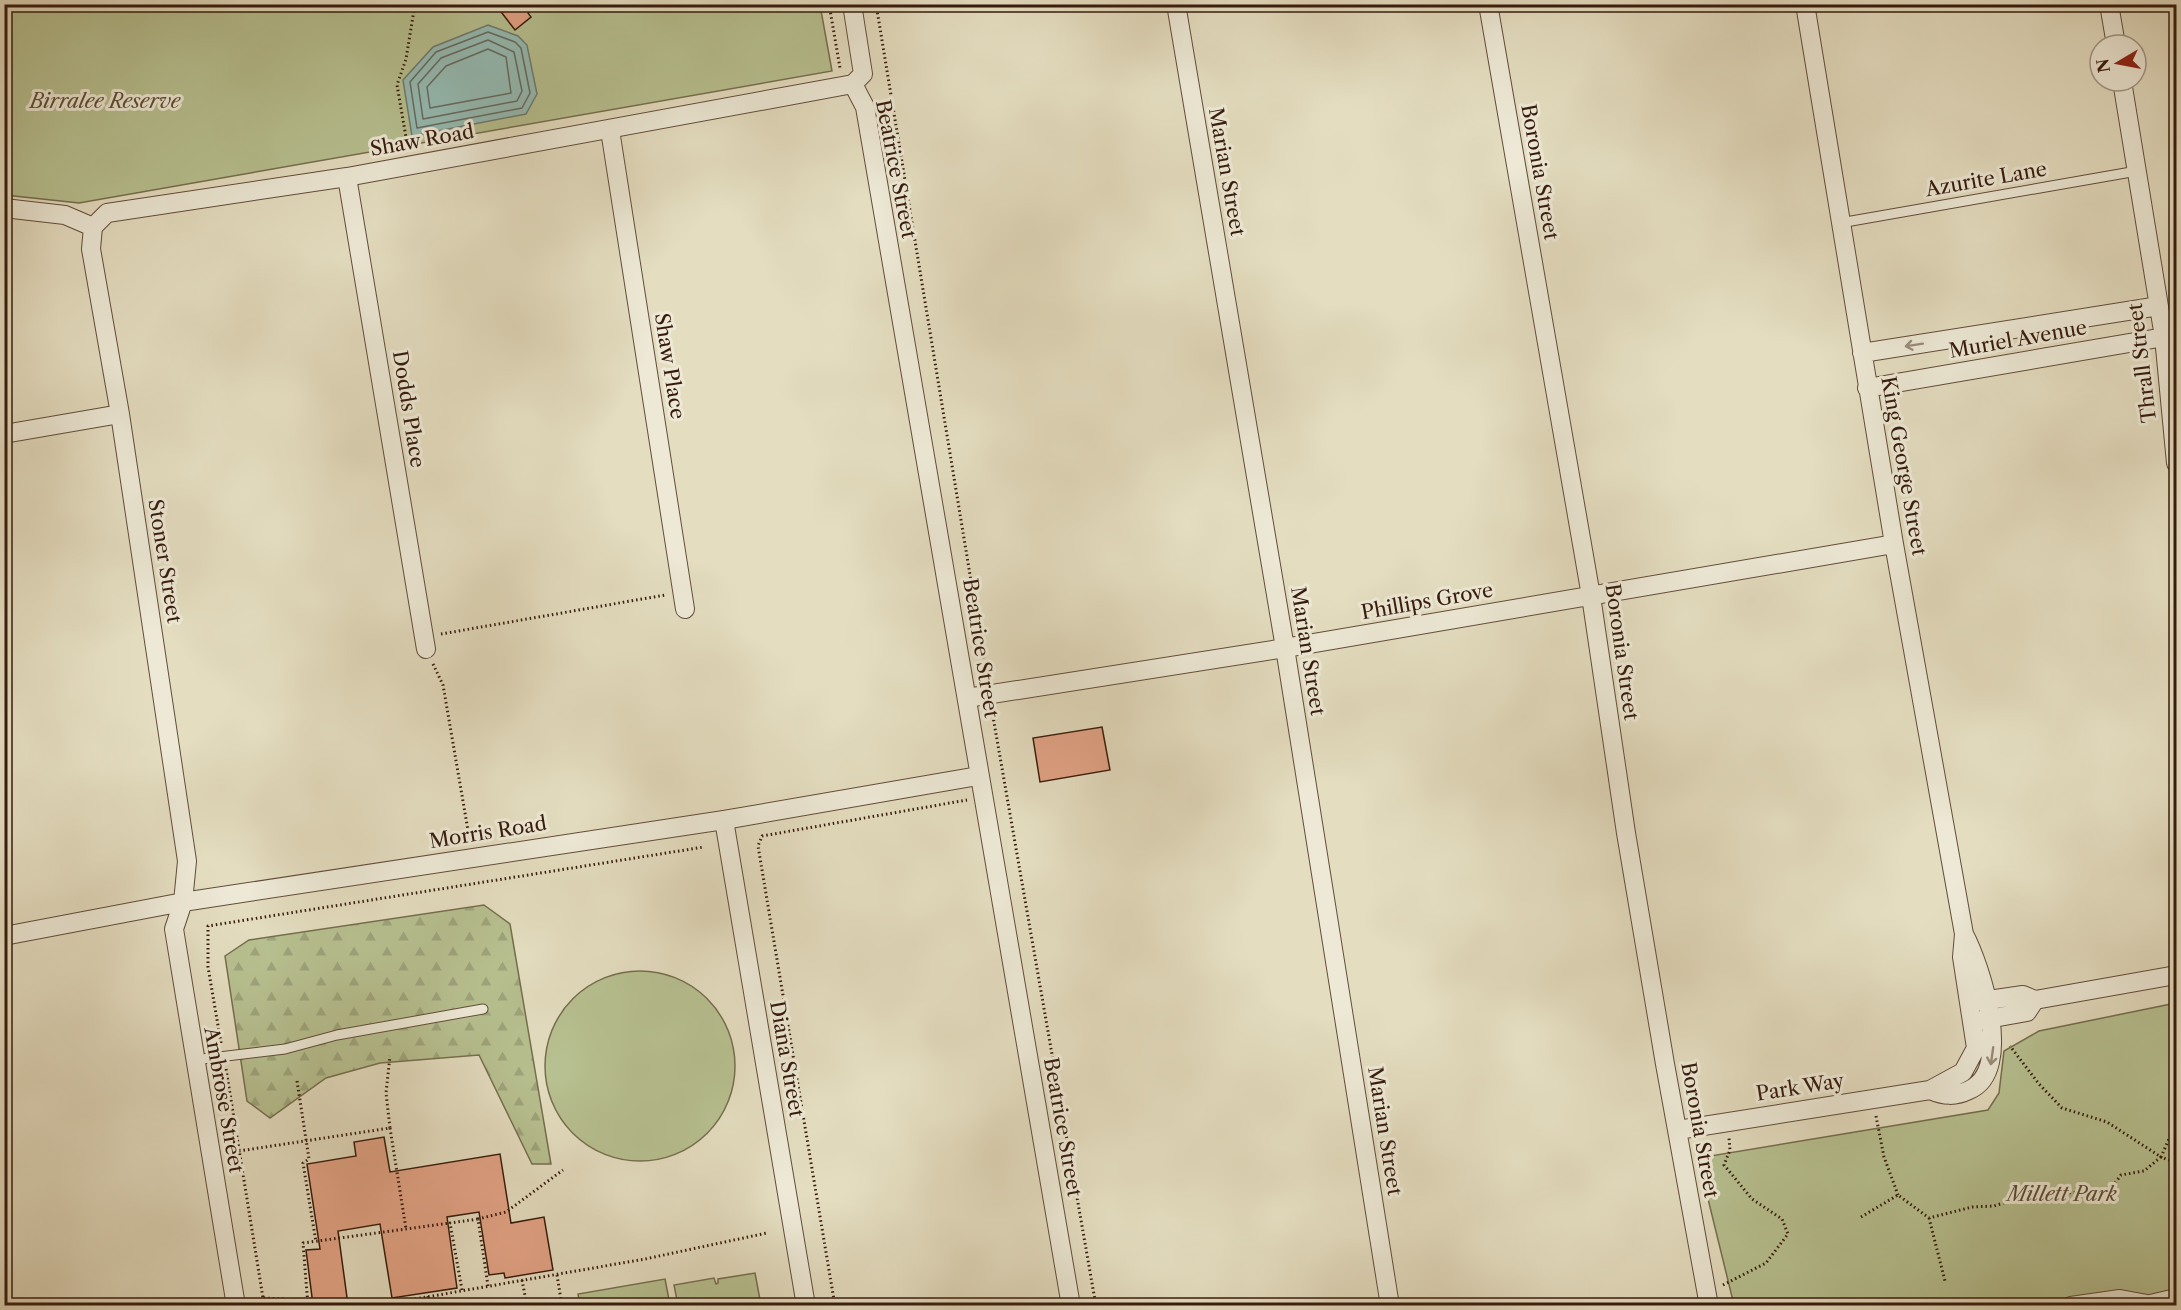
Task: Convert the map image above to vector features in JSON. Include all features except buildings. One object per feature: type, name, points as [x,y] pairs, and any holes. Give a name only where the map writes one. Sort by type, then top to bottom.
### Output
[{"type":"street","name":"Beatrice Street","points":[[852,4],[863,74],[848,84],[865,107],[968,698],[978,776],[1071,1305]]},
{"type":"street","name":"Marian Street","points":[[1176,4],[1285,648],[1390,1305]]},
{"type":"street","name":"Boronia Street","points":[[1488,4],[1592,596],[1626,833],[1708,1299]]},
{"type":"street","name":"King George Street","points":[[1805,4],[1867,388],[1964,934],[1975,954],[1981,1020],[1993,1046],[1990,1071],[1975,1088]]},
{"type":"street","points":[[2109,4],[2114,33]]},
{"type":"street","name":"Shaw Road","points":[[93,227],[107,213],[347,177],[848,84]]},
{"type":"street","name":"Thrall Street","points":[[2124,93],[2159,306],[2170,336],[2176,463]]},
{"type":"street","name":"Shaw Place","points":[[610,130],[683,600]]},
{"type":"street","name":"Dodds Place","points":[[347,177],[425,643]]},
{"type":"street","points":[[4,208],[64,215],[93,227]]},
{"type":"street","name":"Stoner Street","points":[[93,227],[91,249],[120,414],[187,861],[183,902]]},
{"type":"street","points":[[1862,353],[2159,306]]},
{"type":"street","name":"Muriel Avenue","points":[[1867,388],[2170,336]]},
{"type":"street","points":[[4,434],[120,414]]},
{"type":"street","name":"Phillips Grove","points":[[968,698],[1285,648],[1894,544]]},
{"type":"street","name":"Morris Road","points":[[4,936],[183,902],[724,820],[978,776]]},
{"type":"street","name":"Diana Street","points":[[724,820],[806,1305]]},
{"type":"street","name":"Ambrose Street","points":[[183,902],[174,929],[236,1305]]},
{"type":"street","points":[[1978,1001],[2023,995],[2035,1000],[2176,975]]},
{"type":"street","points":[[1981,1020],[2027,1012],[2035,1000]]},
{"type":"street","name":"King George Street","points":[[1963,1071],[1976,1048],[1981,1020]]},
{"type":"street","name":"Park Way","points":[[1677,1131],[1727,1121],[1930,1090],[1963,1071]]},
{"type":"street","name":"Park Way","points":[[1930,1090],[1944,1096],[1960,1094],[1975,1088]]},
{"type":"street","points":[[2070,1305],[2120,1299],[2144,1304],[2176,1298]]},
{"type":"lane","name":"Azurite Lane","points":[[1840,223],[2138,171]]},
{"type":"lane","points":[[194,1060],[285,1049],[337,1035],[483,1009]]},
{"type":"path","points":[[410,164],[397,85],[406,59],[415,4]]},
{"type":"path","points":[[829,4],[848,84]]},
{"type":"path","points":[[876,4],[990,695],[1096,1305]]},
{"type":"path","points":[[473,857],[443,685],[425,643],[683,600]]},
{"type":"path","points":[[835,1305],[758,846],[762,836],[971,799]]},
{"type":"path","points":[[221,1045],[208,967],[208,926],[704,847]]},
{"type":"path","points":[[1981,1020],[2062,1108],[2107,1122],[2176,1163]]},
{"type":"path","points":[[390,1056],[386,1094],[406,1229]]},
{"type":"path","points":[[226,1068],[264,1305]]},
{"type":"path","points":[[297,1081],[309,1159],[303,1163],[316,1242]]},
{"type":"path","points":[[1873,1099],[1884,1158],[1898,1195],[1929,1218],[1945,1281]]},
{"type":"path","points":[[1708,1299],[1766,1263],[1788,1234],[1782,1219],[1752,1199],[1724,1165],[1730,1150],[1727,1121]]},
{"type":"path","points":[[1929,1218],[1972,1207],[1994,1206],[2025,1196],[2110,1190],[2121,1175],[2144,1171],[2161,1156],[2176,1123]]},
{"type":"path","points":[[239,1151],[390,1128]]},
{"type":"path","points":[[263,1298],[283,1299],[307,1305],[310,1299],[303,1243],[478,1219],[506,1212],[563,1170]]},
{"type":"path","points":[[1860,1217],[1898,1195]]},
{"type":"path","points":[[478,1219],[488,1286]]},
{"type":"path","points":[[450,1223],[462,1290]]},
{"type":"path","points":[[375,1305],[557,1274],[766,1233]]},
{"type":"path","points":[[557,1274],[562,1305]]},
{"type":"path","points":[[522,1280],[526,1305]]},
{"type":"path","points":[[428,1296],[429,1305]]},
{"type":"green space","name":"Birralee Reserve","points":[[5,5],[820,5],[832,71],[79,203],[5,195]]},
{"type":"green space","points":[[484,905],[510,924],[551,1164],[532,1164],[479,1055],[380,1063],[326,1078],[270,1118],[247,1101],[225,956],[249,940]]},
{"type":"green space","points":[[631,971],[649,971],[685,982],[700,992],[714,1006],[731,1038],[735,1066],[731,1094],[724,1111],[714,1126],[700,1140],[668,1157],[649,1161],[631,1161],[595,1150],[580,1140],[566,1126],[549,1094],[545,1075],[545,1057],[556,1021],[566,1006],[580,992],[612,975]]},
{"type":"green space","name":"Millett Park","points":[[2176,1003],[2176,1304],[1734,1305],[1698,1158],[1988,1110],[1999,1093],[2004,1051],[2039,1031]]},
{"type":"green space","points":[[755,1273],[761,1305],[678,1305],[674,1285],[714,1278],[716,1284],[718,1279]]},
{"type":"green space","points":[[665,1279],[670,1305],[580,1305],[578,1294]]},
{"type":"water","points":[[488,25],[518,36],[527,45],[537,94],[526,114],[412,136],[403,80],[433,47]]}]
